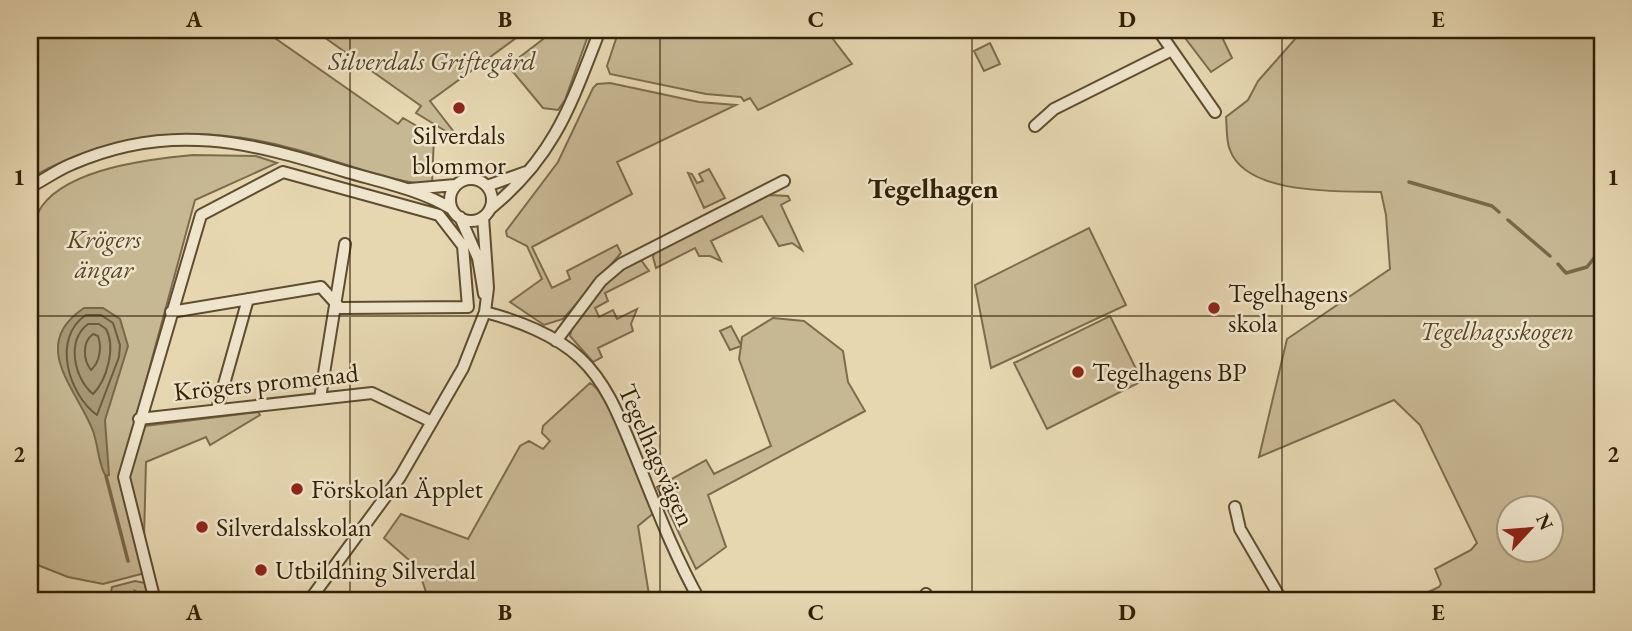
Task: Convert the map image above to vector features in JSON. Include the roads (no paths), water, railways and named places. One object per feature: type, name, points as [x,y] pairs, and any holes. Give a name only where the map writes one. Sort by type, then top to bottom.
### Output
[{"type":"street","points":[[30,187],[71,164],[126,146],[170,139],[214,139],[264,147],[404,189],[476,220],[487,213],[528,171],[559,132],[600,30]]},
{"type":"street","points":[[1158,30],[1215,112]]},
{"type":"street","points":[[1035,126],[1054,109],[1172,50]]},
{"type":"street","points":[[487,186],[528,171]]},
{"type":"street","points":[[154,598],[124,477],[139,419],[171,312],[201,215],[283,172],[439,215],[463,246],[468,307],[340,308],[321,287],[171,312]]},
{"type":"street","points":[[309,601],[400,477],[463,368],[485,312],[488,288],[487,213],[491,194],[487,186],[468,178],[455,185],[404,189]]},
{"type":"street","points":[[30,194],[41,181]]},
{"type":"street","points":[[556,341],[601,281],[621,264],[783,181]]},
{"type":"street","points":[[455,185],[450,197],[478,257],[480,286],[485,296]]},
{"type":"street","points":[[320,398],[345,244]]},
{"type":"street","points":[[217,409],[248,299]]},
{"type":"street","name":"Tegelhagsvägen","points":[[485,312],[556,341],[578,355],[594,372],[615,407],[661,518],[700,601]]},
{"type":"street","name":"Krögers promenad","points":[[139,419],[372,393],[432,422]]},
{"type":"street","points":[[1235,507],[1240,529],[1282,601]]},
{"type":"water","points":[[84,308],[103,308],[120,319],[128,346],[105,420],[109,475],[106,476],[93,431],[61,368],[58,352],[60,337],[68,322]]},
{"type":"waterway","points":[[1409,182],[1492,206],[1499,212]]},
{"type":"waterway","points":[[1508,220],[1550,256]]},
{"type":"waterway","points":[[1558,264],[1566,273],[1587,267],[1602,248]]},
{"type":"waterway","points":[[106,476],[128,561]]},
{"type":"waterway","points":[[139,597],[140,601]]},
{"type":"place","name":"Silverdals blommor","points":[[459,108]]},
{"type":"place","name":"Tegelhagens skola","points":[[1214,308]]},
{"type":"place","name":"Tegelhagens BP","points":[[1078,372]]},
{"type":"place","name":"Förskolan Äpplet","points":[[297,489]]},
{"type":"place","name":"Silverdalsskolan","points":[[202,527]]},
{"type":"place","name":"Utbildning Silverdal","points":[[261,570]]},
{"type":"district","name":"Tegelhagen","points":[[933,188]]},
{"type":"park label","name":"Silverdals Griftegård","points":[[432,61]]},
{"type":"park label","name":"Krögers ängar","points":[[104,254]]},
{"type":"park label","name":"Tegelhagsskogen","points":[[1497,331]]}]
